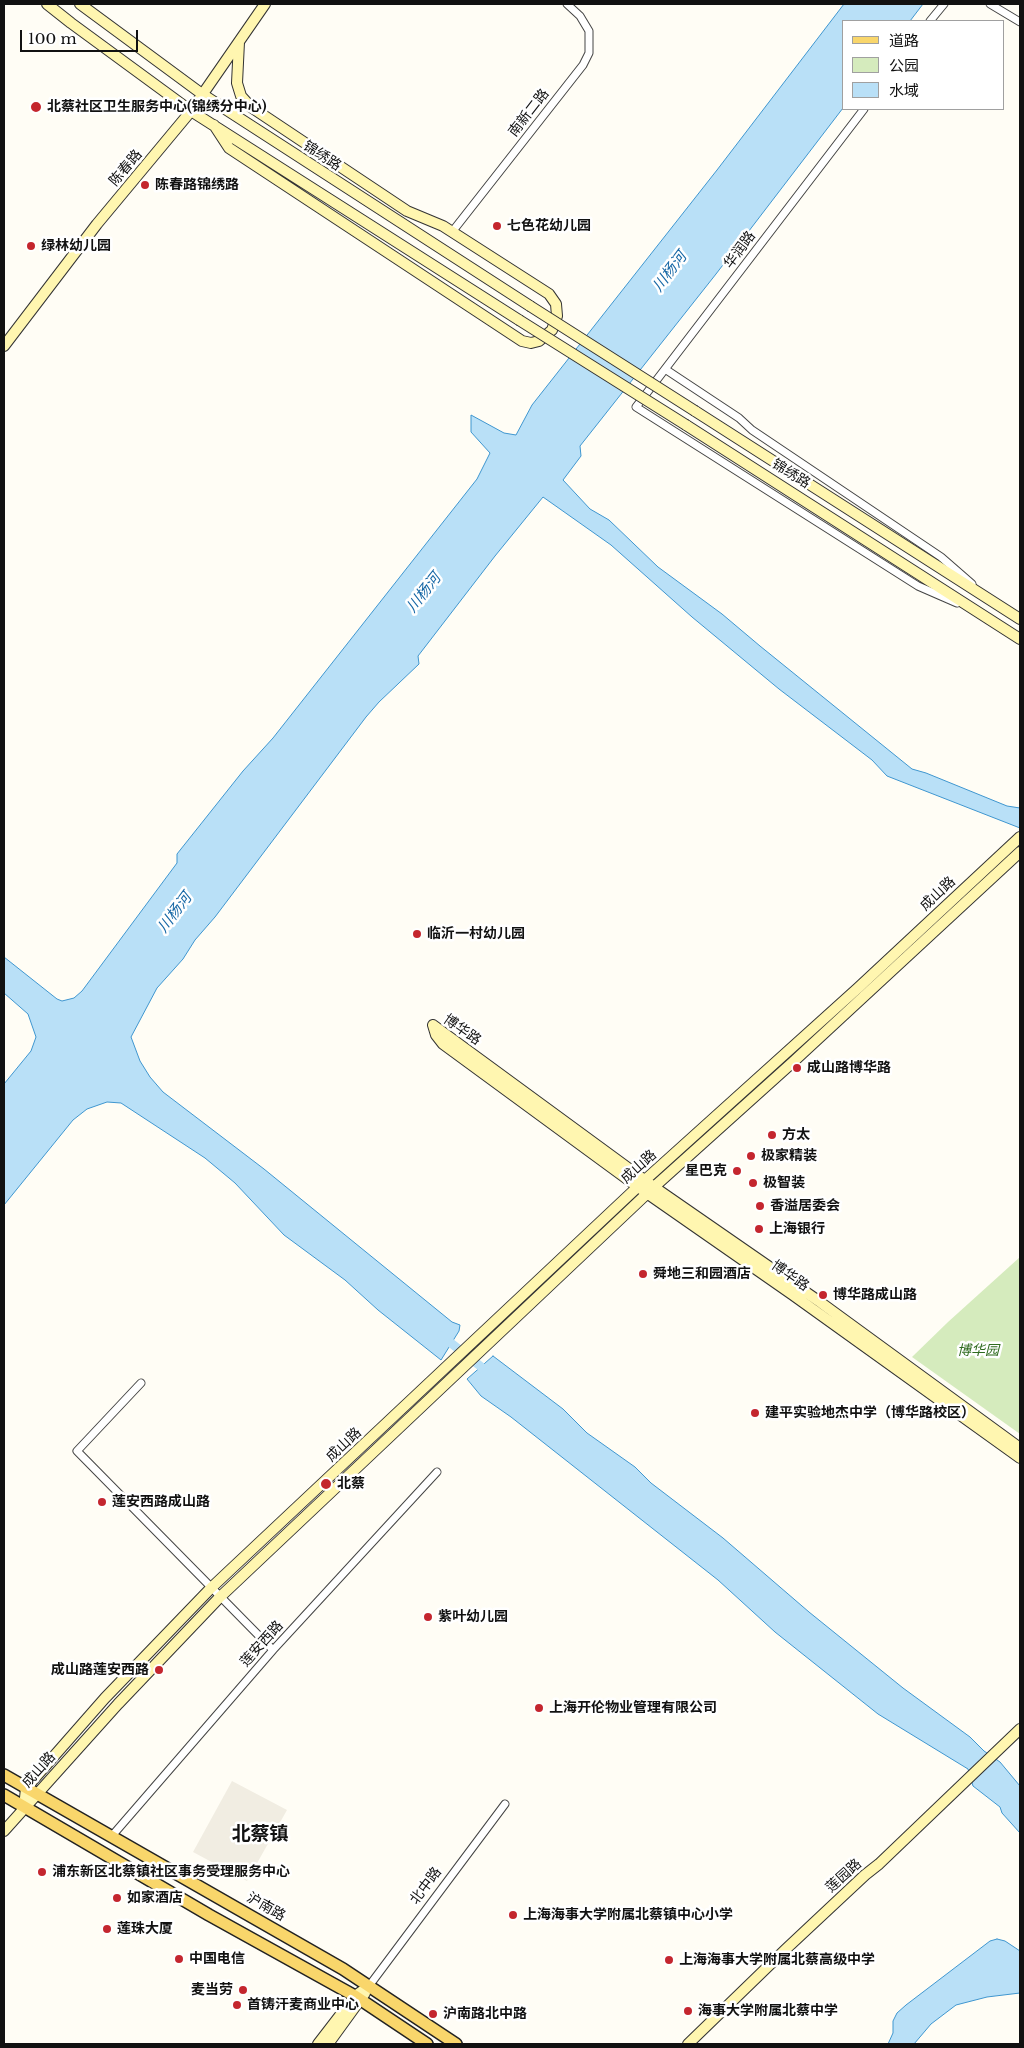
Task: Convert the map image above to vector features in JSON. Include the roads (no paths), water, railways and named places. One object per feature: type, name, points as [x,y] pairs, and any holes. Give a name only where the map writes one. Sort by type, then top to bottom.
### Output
[{"type":"main road","name":"锦绣路","points":[[47,4],[191,111],[1020,639]]},
{"type":"main road","name":"锦绣路","points":[[80,4],[202,94],[1020,619]]},
{"type":"main road","name":"陈春路","points":[[4,346],[97,224],[191,111],[265,4]]},
{"type":"main road","name":"锦绣路","points":[[214,125],[229,148],[522,341],[531,343],[539,341],[555,325],[557,316],[556,304],[549,294],[442,226],[407,211],[252,107],[241,96],[237,83],[239,42]]},
{"type":"main road","name":"成山路","points":[[489,1335],[641,1184],[1020,837]]},
{"type":"main road","name":"成山路","points":[[4,1831],[24,1808],[31,1791],[105,1698],[211,1588],[793,1062],[1020,852]]},
{"type":"main road","name":"博华路","points":[[641,1184],[433,1025],[436,1035],[443,1044],[641,1184],[820,1302],[1020,1448]]},
{"type":"main road","name":"博华路","points":[[650,1190],[1020,1458]]},
{"type":"main road","name":"成山路","points":[[31,1791],[118,1704],[220,1597],[446,1375]]},
{"type":"main road","name":"莲园路","points":[[688,2044],[1020,1729]]},
{"type":"main road","name":"沪南路","points":[[4,1775],[343,1969],[456,2044]]},
{"type":"main road","points":[[4,1795],[209,1915],[359,1998],[426,2044]]},
{"type":"main road","name":"北中路","points":[[318,2044],[369,1986]]},
{"type":"main road","name":"北中路","points":[[328,2044],[359,1998]]},
{"type":"street","name":"南新二路","points":[[452,232],[583,65],[589,53],[589,32],[580,16],[568,4]]},
{"type":"street","points":[[931,20],[944,4]]},
{"type":"street","points":[[990,4],[1020,22]]},
{"type":"street","name":"华润路","points":[[863,110],[636,407],[918,586],[978,611]]},
{"type":"street","points":[[665,369],[941,557],[989,599]]},
{"type":"street","points":[[141,1383],[77,1451],[273,1650]]},
{"type":"street","name":"莲安西路","points":[[111,1837],[273,1650],[437,1472]]},
{"type":"street","name":"北中路","points":[[369,1986],[505,1804]]},
{"type":"water","name":"川杨河","points":[[844,4],[923,4],[911,20],[842,20],[842,109],[716,274],[580,446],[581,456],[563,480],[590,509],[609,520],[658,567],[722,614],[912,769],[1007,806],[1020,808],[1020,828],[887,776],[872,760],[779,689],[692,617],[611,545],[543,497],[418,656],[419,664],[366,717],[215,917],[195,940],[183,959],[157,988],[131,1037],[140,1061],[150,1077],[163,1092],[264,1169],[452,1322],[460,1325],[459,1331],[441,1360],[378,1310],[345,1280],[284,1235],[235,1183],[205,1158],[121,1103],[107,1102],[87,1109],[73,1120],[4,1205],[4,1084],[31,1051],[36,1037],[28,1014],[4,993],[4,957],[57,999],[62,1001],[74,998],[82,991],[177,863],[177,854],[243,771],[273,738],[477,479],[490,453],[471,432],[471,415],[504,433],[516,435],[532,405],[717,170]]},
{"type":"water","points":[[493,1356],[563,1409],[587,1433],[635,1467],[651,1483],[723,1538],[809,1612],[903,1688],[970,1737],[984,1751],[1000,1762],[1020,1786],[1020,1833],[1002,1813],[1000,1807],[973,1786],[968,1769],[878,1714],[775,1632],[718,1580],[511,1417],[481,1396],[467,1379]]},
{"type":"water","points":[[997,1939],[1005,1941],[1020,1951],[1020,1993],[987,1997],[956,2005],[931,2024],[914,2044],[888,2044],[893,2033],[893,2021],[897,2013],[990,1941]]},
{"type":"waterway","points":[[442,1336],[489,1373]]},
{"type":"place","name":"北蔡社区卫生服务中心(锦绣分中心)","points":[[36,107]]},
{"type":"place","name":"陈春路锦绣路","points":[[145,185]]},
{"type":"place","name":"七色花幼儿园","points":[[497,226]]},
{"type":"place","name":"绿林幼儿园","points":[[31,246]]},
{"type":"place","name":"临沂一村幼儿园","points":[[417,934]]},
{"type":"place","name":"成山路博华路","points":[[797,1068]]},
{"type":"place","name":"方太","points":[[772,1135]]},
{"type":"place","name":"极家精装","points":[[751,1156]]},
{"type":"place","name":"星巴克","points":[[737,1171]]},
{"type":"place","name":"极智装","points":[[753,1183]]},
{"type":"place","name":"香溢居委会","points":[[760,1206]]},
{"type":"place","name":"上海银行","points":[[759,1229]]},
{"type":"place","name":"舜地三和园酒店","points":[[643,1274]]},
{"type":"place","name":"博华路成山路","points":[[823,1295]]},
{"type":"place","name":"建平实验地杰中学（博华路校区）","points":[[755,1413]]},
{"type":"place","name":"北蔡","points":[[326,1484]]},
{"type":"place","name":"莲安西路成山路","points":[[102,1502]]},
{"type":"place","name":"紫叶幼儿园","points":[[428,1617]]},
{"type":"place","name":"成山路莲安西路","points":[[159,1670]]},
{"type":"place","name":"上海开伦物业管理有限公司","points":[[539,1708]]},
{"type":"place","name":"浦东新区北蔡镇社区事务受理服务中心","points":[[42,1872]]},
{"type":"place","name":"如家酒店","points":[[117,1898]]},
{"type":"place","name":"上海海事大学附属北蔡镇中心小学","points":[[513,1915]]},
{"type":"place","name":"莲珠大厦","points":[[107,1929]]},
{"type":"place","name":"中国电信","points":[[179,1959]]},
{"type":"place","name":"上海海事大学附属北蔡高级中学","points":[[669,1960]]},
{"type":"place","name":"麦当劳","points":[[243,1990]]},
{"type":"place","name":"首铸汗麦商业中心","points":[[237,2005]]},
{"type":"place","name":"海事大学附属北蔡中学","points":[[688,2011]]},
{"type":"place","name":"沪南路北中路","points":[[433,2014]]},
{"type":"district","name":"北蔡镇","points":[[260,1835]]},
{"type":"park label","name":"博华园","points":[[978,1351]]}]
